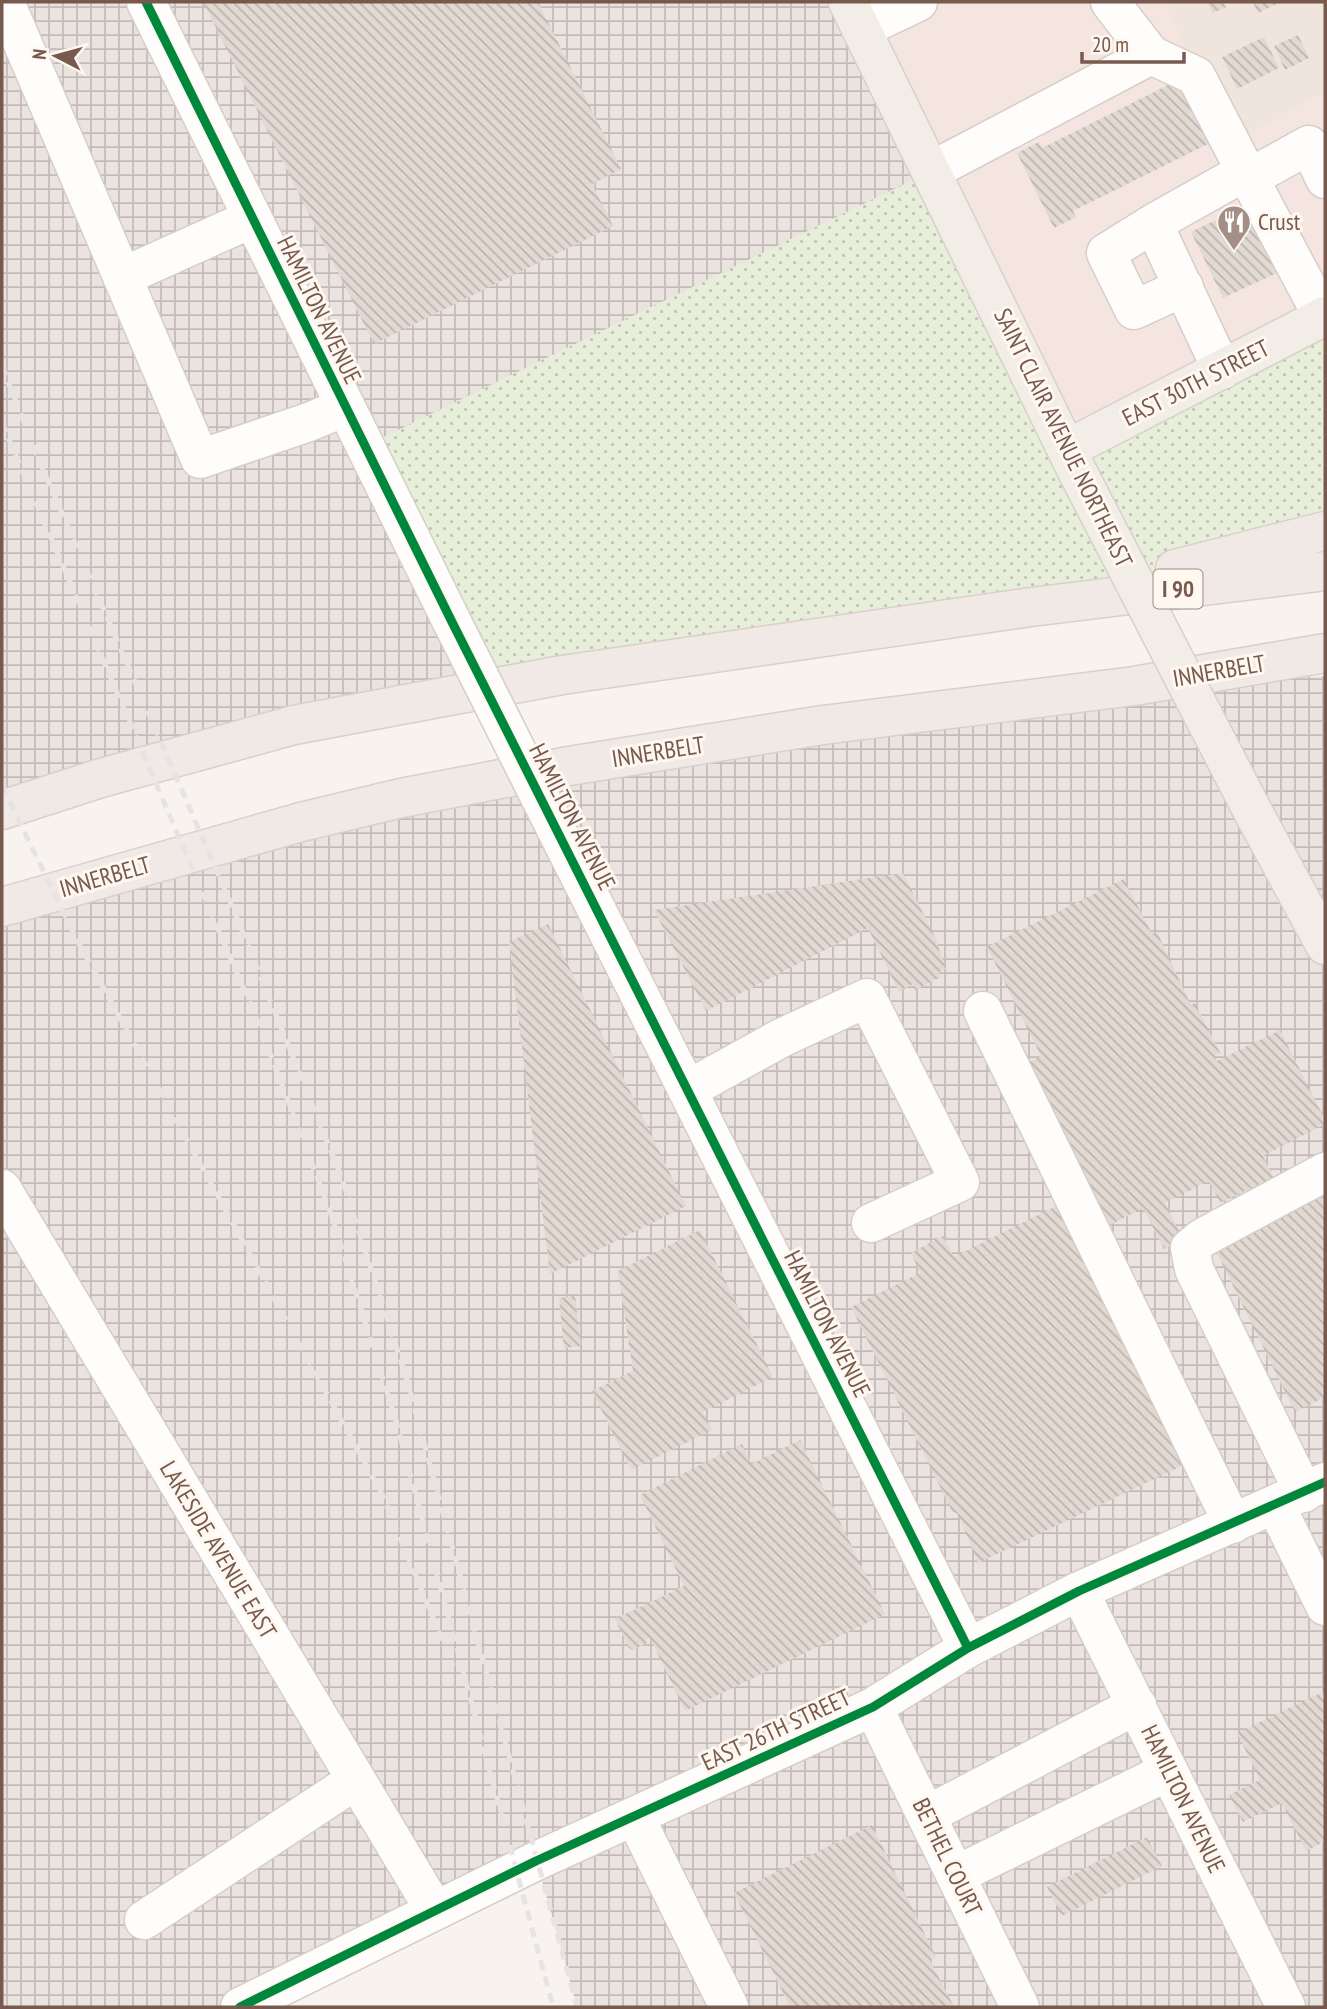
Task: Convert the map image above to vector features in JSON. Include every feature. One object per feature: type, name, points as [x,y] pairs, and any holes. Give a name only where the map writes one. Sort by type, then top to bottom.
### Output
[{"type":"highway","points":[[1031,607],[1325,531]]},
{"type":"highway","name":"I 90","points":[[2,810],[102,778],[295,725],[562,675],[1031,607],[1325,571]]},
{"type":"highway","name":"INNERBELT","points":[[2,907],[288,826],[401,798],[569,766],[823,725],[1133,686],[1325,653]]},
{"type":"highway","points":[[1133,686],[1325,676]]},
{"type":"main road","name":"SAINT CLAIR AVENUE NORTHEAST","points":[[855,15],[1071,458],[1251,808],[1322,932]]},
{"type":"main road","name":"EAST 30TH STREET","points":[[1071,458],[1222,370],[1324,317]]},
{"type":"street","points":[[5,2],[200,459],[345,407]]},
{"type":"street","name":"HAMILTON AVENUE","points":[[146,2],[452,622],[968,1648]]},
{"type":"street","points":[[855,15],[918,2]]},
{"type":"street","points":[[1110,2],[1151,55],[1196,76],[1324,317]]},
{"type":"street","points":[[931,171],[1151,55]]},
{"type":"street","points":[[1184,287],[1134,310],[1106,253],[1232,179],[1250,177],[1308,145],[1325,179]]},
{"type":"street","points":[[122,276],[253,218]]},
{"type":"street","points":[[1159,220],[1159,236],[1222,370]]},
{"type":"street","points":[[687,1090],[781,1038],[867,998],[960,1182],[871,1223]]},
{"type":"street","points":[[983,1012],[1233,1524]]},
{"type":"street","points":[[1325,1172],[1202,1238],[1190,1248],[1194,1269],[1302,1494],[1325,1606]]},
{"type":"street","name":"LAKESIDE AVENUE EAST","points":[[2,1189],[435,1911]]},
{"type":"street","name":"EAST 26TH STREET","points":[[240,2007],[635,1816],[873,1707],[968,1648],[1079,1591],[1302,1494]]},
{"type":"street","name":"HAMILTON AVENUE","points":[[1079,1591],[1286,2007]]},
{"type":"street","points":[[927,1815],[1137,1705]]},
{"type":"street","name":"BETHEL COURT","points":[[873,1707],[1020,2007]]},
{"type":"street","points":[[956,1875],[1169,1771]]},
{"type":"street","points":[[144,1920],[356,1780]]},
{"type":"street","points":[[635,1816],[729,2007]]},
{"type":"shaded area","points":[[2,2],[848,2],[931,171],[487,690],[2,810]]},
{"type":"shaded area","points":[[848,2],[1164,2],[1232,143],[1325,93],[1325,316],[1067,449]]},
{"type":"shaded area","points":[[1162,2],[1325,2],[1325,93],[1232,143]]},
{"type":"shaded area","points":[[1325,676],[1325,2007],[577,2007],[537,1862],[240,2007],[2,2007],[2,907],[197,851],[1133,686]]},
{"type":"green space","points":[[931,171],[1067,449],[1325,316],[1325,531],[1031,607],[487,690],[365,446]]},
{"type":"building","points":[[203,2],[538,2],[621,169],[592,184],[613,226],[374,344]]},
{"type":"building","points":[[1207,2],[1223,2],[1226,7],[1213,13]]},
{"type":"building","points":[[1253,2],[1281,2],[1258,13]]},
{"type":"building","points":[[1298,35],[1309,58],[1285,70],[1274,46]]},
{"type":"building","points":[[1264,37],[1279,68],[1237,89],[1222,57]]},
{"type":"building","points":[[1180,79],[1212,142],[1073,211],[1076,217],[1054,228],[1017,153],[1039,142],[1042,148]]},
{"type":"building","name":"Crust","points":[[1244,206],[1277,273],[1223,298],[1191,232]]},
{"type":"building","points":[[903,873],[935,937],[946,969],[939,972],[941,977],[915,990],[913,984],[899,992],[868,928],[706,1011],[654,910]]},
{"type":"building","points":[[1124,879],[1152,934],[1157,932],[1191,1005],[1195,1003],[1220,1053],[1214,1056],[1217,1061],[1280,1030],[1325,1120],[1325,1124],[1263,1156],[1276,1182],[1256,1192],[1253,1187],[1220,1203],[1209,1181],[1165,1203],[1183,1239],[1164,1249],[1143,1208],[1110,1225],[1029,1062],[1041,1056],[987,947]]},
{"type":"building","points":[[548,924],[686,1206],[550,1274],[509,942]]},
{"type":"building","points":[[1325,1190],[1325,1397],[1295,1412],[1213,1245]]},
{"type":"building","points":[[1066,1201],[1192,1461],[978,1563],[958,1514],[952,1511],[851,1307],[920,1273],[911,1253],[943,1236],[954,1257]]},
{"type":"building","points":[[700,1230],[773,1377],[703,1412],[712,1430],[631,1470],[592,1391],[633,1371],[618,1271]]},
{"type":"building","points":[[575,1296],[581,1346],[564,1348],[559,1298]]},
{"type":"building","points":[[800,1440],[885,1614],[685,1711],[650,1638],[645,1640],[647,1643],[633,1650],[629,1648],[615,1619],[684,1586],[640,1495],[742,1444],[750,1461],[747,1462],[749,1465]]},
{"type":"building","points":[[1325,1691],[1325,1841],[1306,1851],[1282,1803],[1243,1822],[1229,1795],[1260,1780],[1237,1733]]},
{"type":"building","points":[[872,1825],[936,1957],[930,1960],[954,2007],[790,2007],[734,1893]]},
{"type":"building","points":[[1147,1837],[1162,1866],[1062,1916],[1047,1887]]},
{"type":"railway","points":[[2,366],[36,453],[237,918],[341,1176],[407,1380],[577,2007]]},
{"type":"railway","points":[[2,423],[260,1027],[331,1214],[395,1417],[553,2007]]},
{"type":"railway","points":[[2,786],[77,940],[382,1494],[453,1666]]},
{"type":"cycle path","points":[[146,2],[452,622],[968,1648]]},
{"type":"cycle path","points":[[240,2007],[536,1861],[873,1707],[968,1648],[1079,1591],[1325,1482]]},
{"type":"place","name":"Crust","points":[[1234,252]]}]
